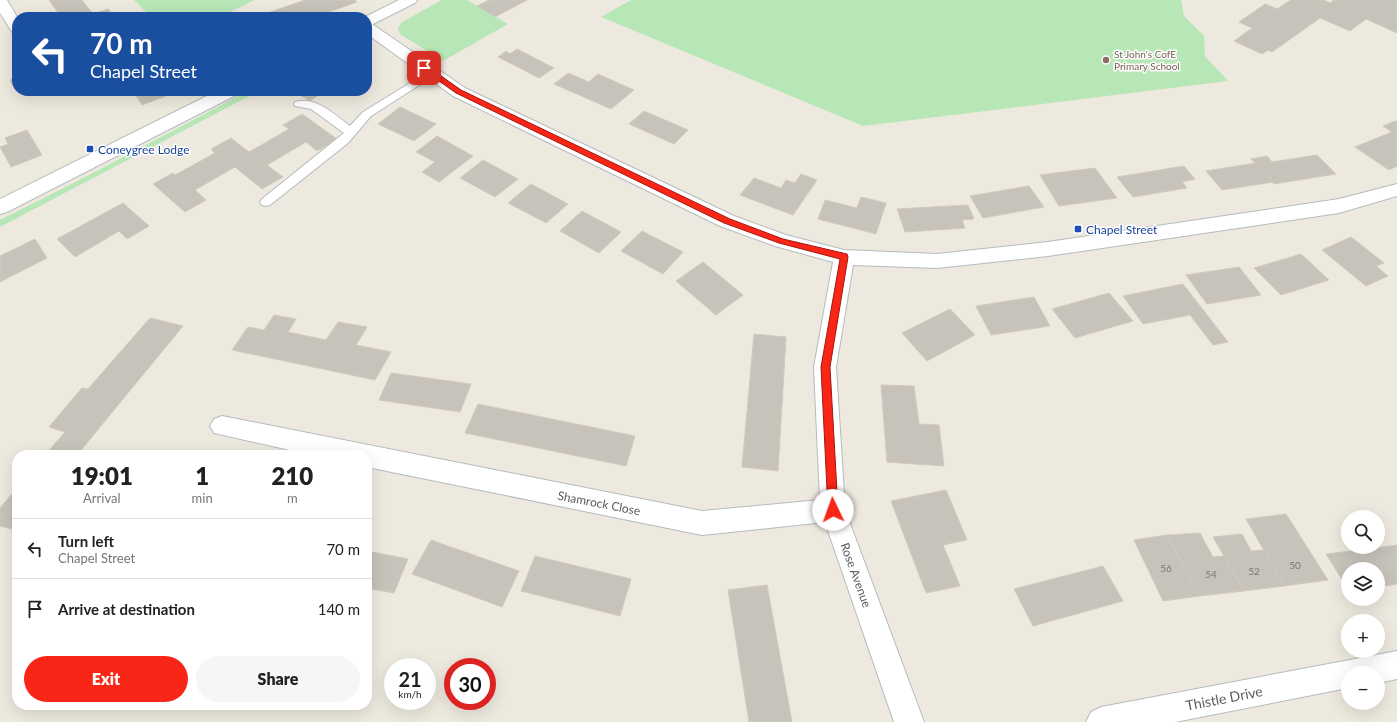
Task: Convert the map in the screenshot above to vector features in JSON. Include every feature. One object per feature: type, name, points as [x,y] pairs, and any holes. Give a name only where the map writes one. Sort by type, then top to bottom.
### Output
[{"type":"street","points":[[372,19],[410,0]]},
{"type":"street","points":[[0,1],[12,21]]},
{"type":"street","points":[[372,31],[459,92],[727,221],[782,241],[844,257],[937,261],[1048,249],[1339,206],[1397,190]]},
{"type":"street","points":[[0,207],[220,96]]},
{"type":"street","name":"Rose Avenue","points":[[844,257],[825,367],[833,510],[909,722]]},
{"type":"street","points":[[222,426],[339,450]]},
{"type":"street","name":"Shamrock Close","points":[[372,457],[702,523],[833,510]]},
{"type":"street","points":[[1385,667],[1397,665]]},
{"type":"street","name":"Thistle Drive","points":[[1101,722],[1341,675]]},
{"type":"lane","points":[[266,202],[338,145],[352,132],[358,122],[366,114],[431,73]]},
{"type":"lane","points":[[299,104],[314,106],[352,132]]},
{"type":"green space","points":[[134,0],[255,0],[230,12],[146,12]]},
{"type":"green space","points":[[442,0],[467,0],[508,24],[443,61],[400,34],[398,28],[402,22]]},
{"type":"green space","points":[[631,0],[1181,0],[1184,16],[1204,36],[1205,56],[1228,81],[863,126],[601,17]]},
{"type":"green space","points":[[239,96],[249,96],[0,227],[0,220]]},
{"type":"building","points":[[49,0],[82,0],[91,12],[57,12]]},
{"type":"building","points":[[305,0],[355,0],[357,2],[328,12],[270,12]]},
{"type":"building","points":[[489,0],[527,0],[495,17],[477,6]]},
{"type":"building","points":[[1291,0],[1324,0],[1330,3],[1334,0],[1397,0],[1397,33],[1366,19],[1350,31],[1320,18],[1272,52],[1268,50],[1262,54],[1234,41],[1252,28],[1239,22],[1265,4],[1277,9]]},
{"type":"building","points":[[108,9],[111,12],[99,12]]},
{"type":"building","points":[[517,49],[554,68],[539,78],[498,57],[506,51],[510,54]]},
{"type":"building","points":[[568,73],[589,82],[598,74],[634,90],[611,109],[554,84]]},
{"type":"building","points":[[136,96],[166,96],[142,105]]},
{"type":"building","points":[[302,96],[318,96],[310,101]]},
{"type":"building","points":[[400,107],[436,124],[414,141],[378,124]]},
{"type":"building","points":[[644,111],[688,130],[674,144],[629,124]]},
{"type":"building","points":[[302,114],[337,139],[317,151],[306,142],[267,165],[283,177],[262,189],[235,167],[195,190],[206,200],[185,212],[153,184],[173,173],[175,175],[215,153],[211,149],[231,138],[249,152],[289,129],[283,125]]},
{"type":"building","points":[[1395,121],[1397,122],[1397,166],[1389,170],[1355,147],[1392,132],[1383,126]]},
{"type":"building","points":[[27,130],[42,155],[11,167],[0,147],[8,144],[5,138]]},
{"type":"building","points":[[437,136],[473,156],[439,182],[422,172],[435,162],[416,152]]},
{"type":"building","points":[[1317,155],[1336,174],[1274,184],[1251,159],[1267,156],[1272,162]]},
{"type":"building","points":[[483,160],[518,179],[495,197],[460,178]]},
{"type":"building","points":[[1256,163],[1273,182],[1222,190],[1206,171]]},
{"type":"building","points":[[1184,166],[1195,179],[1182,182],[1187,188],[1133,197],[1117,177]]},
{"type":"building","points":[[1095,168],[1117,198],[1059,206],[1040,175]]},
{"type":"building","points":[[801,174],[817,180],[793,215],[740,195],[754,178],[781,188],[786,180],[795,183]]},
{"type":"building","points":[[531,184],[568,204],[546,223],[508,203]]},
{"type":"building","points":[[1029,186],[1044,207],[983,218],[970,196]]},
{"type":"building","points":[[861,197],[886,203],[876,234],[818,219],[825,200],[857,208]]},
{"type":"building","points":[[123,203],[149,226],[127,239],[119,231],[75,257],[57,239]]},
{"type":"building","points":[[968,205],[974,219],[962,220],[965,228],[905,232],[897,209]]},
{"type":"building","points":[[582,211],[621,232],[599,253],[560,231]]},
{"type":"building","points":[[642,231],[683,252],[663,274],[621,251]]},
{"type":"building","points":[[1351,237],[1384,263],[1376,266],[1388,276],[1366,286],[1322,250]]},
{"type":"building","points":[[35,239],[47,258],[0,282],[0,256]]},
{"type":"building","points":[[1301,254],[1329,280],[1281,295],[1254,268]]},
{"type":"building","points":[[703,262],[743,295],[716,315],[676,281]]},
{"type":"building","points":[[1239,267],[1261,295],[1207,304],[1186,275]]},
{"type":"building","points":[[1183,284],[1228,342],[1213,345],[1190,315],[1143,324],[1123,296]]},
{"type":"building","points":[[1109,293],[1133,321],[1075,338],[1052,309]]},
{"type":"building","points":[[1034,297],[1050,326],[991,335],[976,306]]},
{"type":"building","points":[[950,309],[975,335],[927,361],[902,333]]},
{"type":"building","points":[[274,315],[296,319],[288,332],[326,340],[338,322],[367,327],[356,345],[391,352],[375,380],[232,350],[248,327],[264,330]]},
{"type":"building","points":[[150,318],[183,326],[81,450],[49,450],[65,432],[49,427],[82,388],[88,389]]},
{"type":"building","points":[[754,334],[786,337],[778,471],[742,467]]},
{"type":"building","points":[[391,373],[471,384],[460,412],[379,400]]},
{"type":"building","points":[[881,385],[914,386],[919,424],[939,425],[944,466],[887,462]]},
{"type":"building","points":[[478,404],[635,436],[626,466],[465,433]]},
{"type":"building","points":[[946,490],[967,540],[943,545],[960,586],[926,593],[891,501]]},
{"type":"building","points":[[12,494],[12,529],[0,526],[0,508]]},
{"type":"building","points":[[1286,514],[1328,580],[1284,586],[1246,519]]},
{"type":"building","points":[[1200,533],[1213,557],[1224,556],[1244,591],[1199,596],[1167,535]]},
{"type":"building","points":[[1242,534],[1251,551],[1264,550],[1284,586],[1244,591],[1213,537]]},
{"type":"building","points":[[1167,535],[1199,596],[1163,601],[1134,540]]},
{"type":"building","points":[[431,540],[519,571],[502,607],[412,574]]},
{"type":"building","points":[[1397,545],[1397,584],[1385,586],[1385,562],[1367,562],[1362,554],[1385,554],[1385,547]]},
{"type":"building","points":[[372,552],[408,559],[394,593],[372,589]]},
{"type":"building","points":[[1341,552],[1341,554],[1362,554],[1367,562],[1341,562],[1341,578],[1326,554]]},
{"type":"building","points":[[535,556],[631,579],[620,616],[521,591]]},
{"type":"building","points":[[1103,566],[1123,601],[1033,626],[1014,589]]},
{"type":"building","points":[[767,585],[792,722],[749,722],[728,590]]},
{"type":"place","name":"St John's CofE Primary School","points":[[1106,60]]},
{"type":"place","name":"Coneygree Lodge","points":[[90,149]]},
{"type":"place","name":"Chapel Street","points":[[1078,229]]},
{"type":"route","points":[[424,68],[459,92],[727,221],[782,241],[844,257],[825,367],[833,510]]}]
